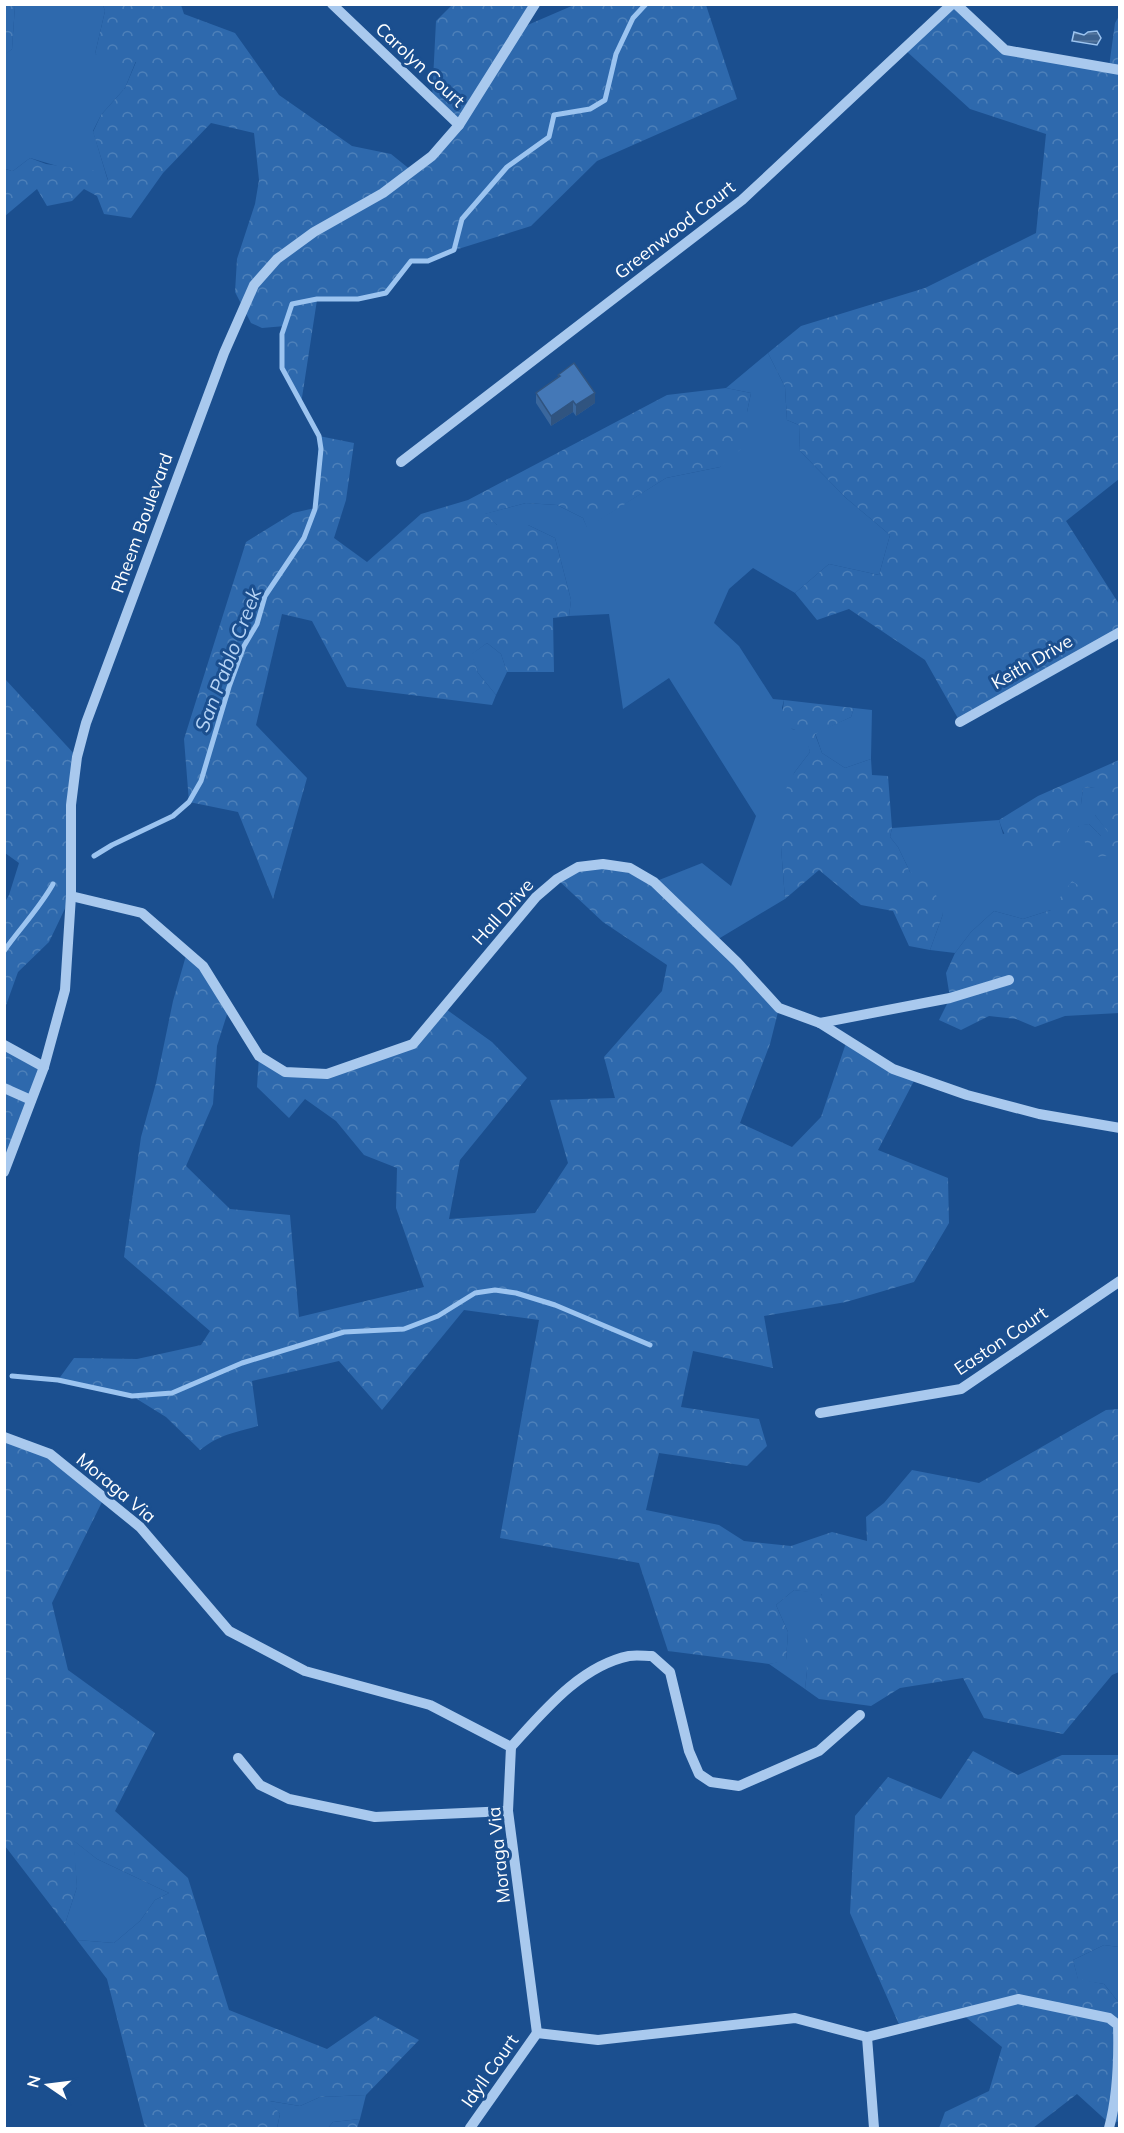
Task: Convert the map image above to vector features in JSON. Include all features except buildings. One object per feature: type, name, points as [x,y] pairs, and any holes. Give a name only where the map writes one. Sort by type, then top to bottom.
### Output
[{"type":"street","name":"Carolyn Court","points":[[332,4],[459,125]]},
{"type":"street","name":"Rheem Boulevard","points":[[4,1172],[44,1067],[65,990],[71,896],[71,805],[77,757],[86,723],[224,353],[254,285],[277,259],[314,232],[382,193],[432,156],[459,125],[535,4]]},
{"type":"street","points":[[954,4],[1005,50],[1119,69]]},
{"type":"street","name":"Greenwood Court","points":[[401,462],[742,200],[954,4]]},
{"type":"street","name":"Keith Drive","points":[[960,722],[1119,632]]},
{"type":"street","name":"Hall Drive","points":[[71,896],[142,913],[203,966],[259,1056],[285,1072],[327,1074],[413,1044],[536,897],[558,879],[578,867],[603,864],[630,868],[654,882],[737,962],[779,1008],[820,1023]]},
{"type":"street","points":[[820,1023],[951,998],[1010,980]]},
{"type":"street","points":[[820,1023],[893,1069],[967,1095],[1039,1114],[1119,1128]]},
{"type":"street","points":[[4,1045],[44,1067]]},
{"type":"street","points":[[4,1088],[31,1100]]},
{"type":"street","name":"Easton Court","points":[[820,1413],[961,1389],[1119,1281]]},
{"type":"street","name":"Moraga Via","points":[[4,1437],[50,1454],[140,1527],[230,1631],[304,1671],[430,1705],[511,1747],[508,1810],[537,2033]]},
{"type":"street","points":[[511,1747],[557,1696],[601,1666],[630,1656],[652,1656],[670,1672],[689,1751],[699,1774],[711,1782],[739,1786],[819,1750],[860,1715]]},
{"type":"street","points":[[238,1758],[260,1785],[289,1799],[375,1817],[508,1810]]},
{"type":"street","points":[[537,2033],[598,2040],[795,2018],[867,2037],[1018,2000],[1109,2018],[1118,2025],[1119,2053],[1109,2128]]},
{"type":"street","name":"Idyll Court","points":[[470,2128],[537,2033]]},
{"type":"street","points":[[867,2037],[874,2128]]},
{"type":"green space","points":[[5,4],[15,5],[12,49],[5,55]]},
{"type":"green space","points":[[15,5],[103,5],[105,11],[95,54],[136,61],[125,88],[101,115],[93,131],[108,181],[30,158],[13,171],[5,169],[4,55],[12,49]]},
{"type":"green space","points":[[103,5],[181,5],[184,14],[235,33],[279,95],[352,146],[391,154],[412,171],[459,125],[432,100],[436,21],[452,5],[535,5],[523,27],[574,5],[706,5],[737,99],[597,161],[531,226],[428,261],[411,261],[386,293],[358,299],[317,300],[301,404],[282,368],[285,326],[262,328],[251,323],[235,292],[237,259],[255,204],[259,180],[254,133],[211,123],[163,173],[131,218],[104,214],[97,196],[84,189],[72,201],[47,206],[37,189],[5,216],[4,169],[13,171],[30,158],[46,164],[95,171],[108,180],[93,132],[101,115],[125,88],[136,62],[117,64],[95,54],[105,11]]},
{"type":"green space","points":[[952,5],[1005,50],[1109,67],[1115,23],[1119,16],[1119,479],[1066,521],[1119,604],[1119,632],[960,722],[925,660],[849,609],[817,620],[795,593],[829,564],[879,575],[890,535],[846,498],[800,451],[799,425],[787,420],[785,387],[768,353],[801,326],[925,288],[1036,233],[1046,134],[970,109],[904,49]]},
{"type":"green space","points":[[768,353],[785,387],[787,420],[799,425],[800,451],[846,498],[890,535],[879,575],[829,564],[795,593],[753,568],[729,589],[714,623],[739,646],[773,699],[784,700],[782,708],[792,729],[802,731],[807,738],[810,752],[794,773],[781,847],[785,899],[715,941],[654,882],[702,863],[731,886],[756,816],[669,678],[623,709],[609,614],[569,616],[571,600],[555,538],[528,525],[497,525],[484,514],[526,503],[557,505],[583,518],[587,527],[666,478],[720,467],[747,412],[751,393],[726,388]]},
{"type":"green space","points":[[726,388],[751,393],[747,412],[756,427],[749,442],[720,467],[666,478],[587,528],[583,518],[557,505],[526,503],[485,514],[497,525],[528,525],[555,538],[571,600],[569,616],[553,618],[554,672],[507,672],[501,654],[487,643],[472,654],[478,673],[496,695],[492,705],[347,687],[312,621],[282,614],[256,725],[307,778],[273,899],[238,812],[189,802],[184,739],[246,542],[293,513],[315,508],[319,436],[354,443],[346,500],[334,538],[367,562],[421,514],[468,500],[667,395]]},
{"type":"green space","points":[[487,643],[501,654],[507,672],[496,695],[478,673],[471,654]]},
{"type":"green space","points":[[5,679],[77,757],[71,896],[49,942],[18,972],[5,1008],[5,902],[19,863],[5,853]]},
{"type":"green space","points":[[784,700],[854,708],[851,717],[815,734],[822,753],[845,768],[871,759],[872,775],[888,776],[892,828],[890,837],[898,847],[910,872],[932,884],[943,914],[930,950],[909,946],[893,911],[861,905],[819,870],[785,899],[781,847],[782,797],[794,773],[810,752],[803,735],[781,724]]},
{"type":"green space","points":[[854,708],[872,710],[871,759],[845,768],[822,753],[815,733],[851,717]]},
{"type":"green space","points":[[1119,760],[1119,855],[1095,857],[1082,838],[1078,825],[1089,824],[1101,836],[1111,836],[1095,815],[1095,787],[1083,788],[1081,804],[1064,840],[1042,853],[1020,847],[1006,836],[999,820],[1038,796]]},
{"type":"green space","points":[[1095,787],[1095,815],[1112,836],[1101,836],[1089,824],[1078,826],[1119,854],[1119,919],[1117,916],[1051,910],[1023,919],[994,911],[971,932],[955,953],[930,950],[943,914],[910,872],[898,847],[890,837],[892,828],[999,820],[1003,834],[1081,804],[1083,788]]},
{"type":"green space","points":[[603,864],[654,882],[779,1008],[770,1044],[740,1123],[792,1147],[821,1117],[847,1040],[916,1077],[878,1150],[948,1178],[949,1223],[914,1282],[846,1302],[764,1316],[773,1368],[693,1351],[681,1407],[759,1419],[767,1446],[747,1466],[659,1453],[646,1510],[719,1525],[744,1541],[791,1546],[832,1532],[867,1541],[866,1517],[884,1503],[912,1470],[979,1483],[1106,1410],[1119,1409],[1119,1672],[1112,1675],[1063,1734],[984,1718],[963,1678],[900,1688],[871,1706],[819,1699],[805,1689],[807,1671],[805,1626],[822,1594],[794,1590],[776,1605],[788,1632],[786,1661],[769,1664],[668,1651],[639,1563],[500,1538],[539,1320],[464,1310],[382,1410],[339,1361],[252,1381],[258,1426],[221,1437],[200,1450],[166,1417],[132,1396],[58,1380],[74,1358],[137,1359],[201,1345],[210,1331],[124,1257],[141,1137],[187,952],[229,1008],[217,1046],[213,1104],[186,1166],[230,1209],[290,1215],[299,1317],[424,1287],[396,1208],[397,1168],[364,1155],[336,1121],[305,1099],[289,1118],[257,1087],[259,1056],[285,1072],[327,1074],[413,1044],[443,1007],[492,1042],[527,1078],[460,1160],[449,1219],[535,1213],[568,1163],[550,1100],[615,1098],[604,1057],[662,991],[667,965],[603,922],[557,879]]},
{"type":"green space","points":[[1072,881],[1090,893],[1109,894],[1119,919],[1119,1013],[1065,1016],[1035,1027],[1016,1019],[989,1016],[961,1030],[939,1020],[950,998],[946,973],[955,953],[971,932],[994,911],[1023,919],[1051,910]]},
{"type":"green space","points":[[5,1045],[44,1067],[5,1172]]},
{"type":"green space","points":[[5,1437],[50,1454],[104,1498],[52,1603],[68,1670],[155,1733],[115,1811],[188,1878],[229,2010],[327,2049],[375,2016],[419,2040],[366,2095],[320,2097],[300,2106],[270,2101],[280,2114],[277,2128],[145,2128],[107,1979],[77,1940],[114,1943],[140,1921],[155,1900],[169,1893],[97,1859],[74,1841],[77,1887],[65,1924],[5,1846]]},
{"type":"green space","points":[[794,1590],[822,1593],[805,1689],[769,1664],[786,1660],[788,1632],[776,1605]]},
{"type":"green space","points":[[973,1751],[1018,1775],[1062,1755],[1119,1755],[1119,1947],[1104,1945],[1073,1960],[1078,1979],[1104,1984],[1119,2003],[1119,2121],[1110,2124],[1077,2094],[1033,2128],[939,2128],[945,2112],[989,2091],[1002,2047],[962,2014],[901,2029],[850,1913],[855,1816],[888,1777],[941,1799]]},
{"type":"green space","points":[[73,1840],[97,1859],[169,1893],[155,1900],[140,1921],[114,1943],[77,1940],[65,1924],[77,1887]]},
{"type":"green space","points":[[1104,1945],[1119,1947],[1119,2003],[1104,1984],[1078,1980],[1073,1960]]},
{"type":"green space","points":[[366,2095],[360,2119],[333,2122],[328,2128],[277,2128],[280,2114],[269,2101],[300,2106],[320,2097]]},
{"type":"green space","points":[[360,2119],[357,2128],[328,2128],[333,2122]]},
{"type":"shaded area","points":[[1097,31],[1101,38],[1097,45],[1072,41],[1074,32],[1084,35]]},
{"type":"waterway","name":"San Pablo Creek","points":[[94,856],[173,816],[189,802],[201,781],[229,687],[244,646],[257,624],[265,596],[304,538],[315,509],[321,449],[319,436],[282,368],[282,334],[292,304],[317,299],[358,299],[386,293],[411,261],[428,261],[454,250],[462,219],[507,167],[549,137],[554,115],[590,109],[605,100],[616,54],[633,18],[646,4]]},
{"type":"waterway","name":"San Pablo Creek","points":[[4,951],[53,884]]},
{"type":"waterway","points":[[12,1376],[58,1380],[132,1396],[172,1393],[242,1363],[344,1332],[404,1329],[438,1316],[475,1293],[495,1290],[516,1293],[555,1305],[650,1345]]}]
